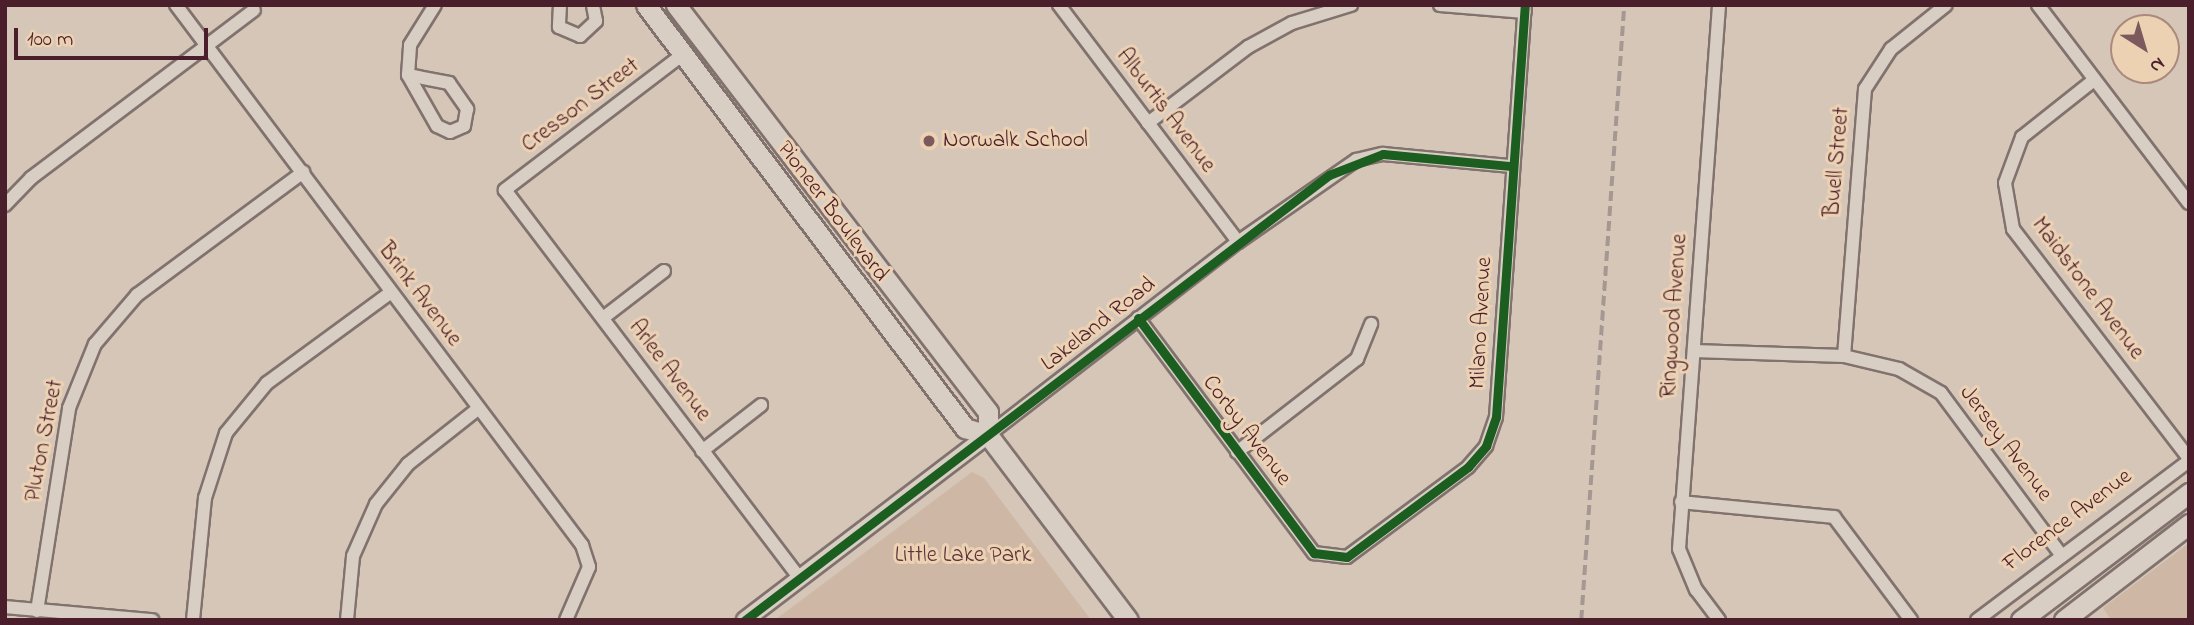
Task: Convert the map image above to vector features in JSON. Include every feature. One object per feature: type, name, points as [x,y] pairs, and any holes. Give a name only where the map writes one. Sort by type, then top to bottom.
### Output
[{"type":"main road","name":"Pioneer Boulevard","points":[[646,5],[965,428],[988,435],[1128,620]]},
{"type":"main road","name":"Pioneer Boulevard","points":[[676,5],[988,412],[988,435]]},
{"type":"main road","points":[[2021,620],[2189,493]]},
{"type":"main road","points":[[2064,620],[2189,524]]},
{"type":"street","name":"Brink Avenue","points":[[176,5],[582,545],[589,568],[566,620]]},
{"type":"street","points":[[408,75],[449,83],[467,109],[464,126],[450,132],[437,125],[408,75],[410,45],[435,5]]},
{"type":"street","points":[[560,5],[559,27],[580,37],[596,21],[593,5]]},
{"type":"street","name":"Alburtis Avenue","points":[[1059,5],[1238,242]]},
{"type":"street","points":[[1147,123],[1248,47],[1292,23],[1351,5]]},
{"type":"street","points":[[1440,5],[1525,9]]},
{"type":"street","name":"Ringwood Avenue","points":[[1718,620],[1696,590],[1679,549],[1719,5]]},
{"type":"street","name":"Buell Street","points":[[1844,356],[1865,89],[1891,49],[1946,5]]},
{"type":"street","points":[[2038,5],[2189,203]]},
{"type":"street","name":"Milano Avenue","points":[[1330,559],[1348,557],[1468,467],[1486,446],[1496,417],[1511,166],[1525,9]]},
{"type":"street","points":[[5,205],[31,178],[254,10]]},
{"type":"street","name":"Cresson Street","points":[[505,190],[682,55]]},
{"type":"street","name":"Maidstone Avenue","points":[[2094,80],[2022,136],[2005,183],[2013,229],[2189,460]]},
{"type":"street","name":"Lakeland Road","points":[[745,620],[1238,242],[1356,160],[1383,154],[1511,166]]},
{"type":"street","name":"Pluton Street","points":[[37,611],[69,408],[95,344],[137,295],[303,172]]},
{"type":"street","name":"Arlee Avenue","points":[[505,190],[799,578]]},
{"type":"street","points":[[603,318],[664,271]]},
{"type":"street","points":[[193,620],[205,498],[226,433],[267,383],[390,293]]},
{"type":"street","name":"Corby Avenue","points":[[1138,318],[1314,553],[1330,559]]},
{"type":"street","points":[[1237,452],[1357,359],[1371,324]]},
{"type":"street","name":"Jersey Avenue","points":[[1694,351],[1844,356],[1899,369],[1941,393],[2062,556]]},
{"type":"street","points":[[702,451],[761,405]]},
{"type":"street","points":[[346,620],[353,556],[376,504],[408,464],[479,408]]},
{"type":"street","name":"Florence Avenue","points":[[1977,620],[2189,460]]},
{"type":"street","points":[[1681,502],[1834,517],[1911,620]]},
{"type":"street","points":[[5,607],[152,620]]},
{"type":"green space","name":"Little Lake Park","points":[[972,472],[984,478],[1091,620],[775,620]]},
{"type":"green space","points":[[2189,543],[2189,620],[2111,620],[2103,608]]},
{"type":"railway","points":[[1581,620],[1624,5]]},
{"type":"cycle path","points":[[1138,318],[1314,553],[1347,557],[1468,467],[1486,446],[1496,417],[1525,5]]},
{"type":"cycle path","points":[[745,620],[1329,175],[1383,154],[1511,166]]},
{"type":"place","name":"Norwalk School","points":[[929,141]]}]
